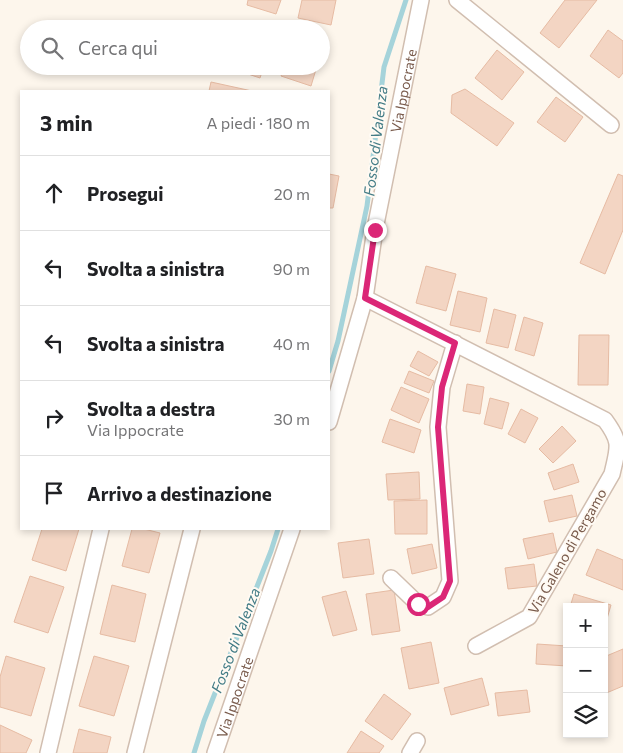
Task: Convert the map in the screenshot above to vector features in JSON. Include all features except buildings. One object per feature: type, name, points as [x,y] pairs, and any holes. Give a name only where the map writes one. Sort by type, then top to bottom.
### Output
[{"type":"street","name":"Via Ippocrate","points":[[330,417],[365,298],[375,230],[421,0]]},
{"type":"street","points":[[457,0],[611,125]]},
{"type":"street","points":[[365,298],[605,420],[623,427]]},
{"type":"street","points":[[391,578],[418,604],[428,607],[443,597],[450,581],[438,427],[442,387],[455,343]]},
{"type":"street","name":"Via Galeno di Pergamo","points":[[476,646],[529,617],[612,474],[617,449],[616,435],[605,420]]},
{"type":"street","points":[[48,753],[101,530]]},
{"type":"street","points":[[135,753],[192,530]]},
{"type":"street","name":"Via Ippocrate","points":[[215,753],[292,530]]},
{"type":"waterway","name":"Fosso di Valenza","points":[[330,368],[338,341],[367,206],[384,67],[406,0]]},
{"type":"waterway","name":"Fosso di Valenza","points":[[194,753],[204,721],[278,530]]},
{"type":"route","points":[[375,230],[365,298],[455,343],[442,387],[438,427],[450,581],[443,597],[428,607],[418,604]]}]
